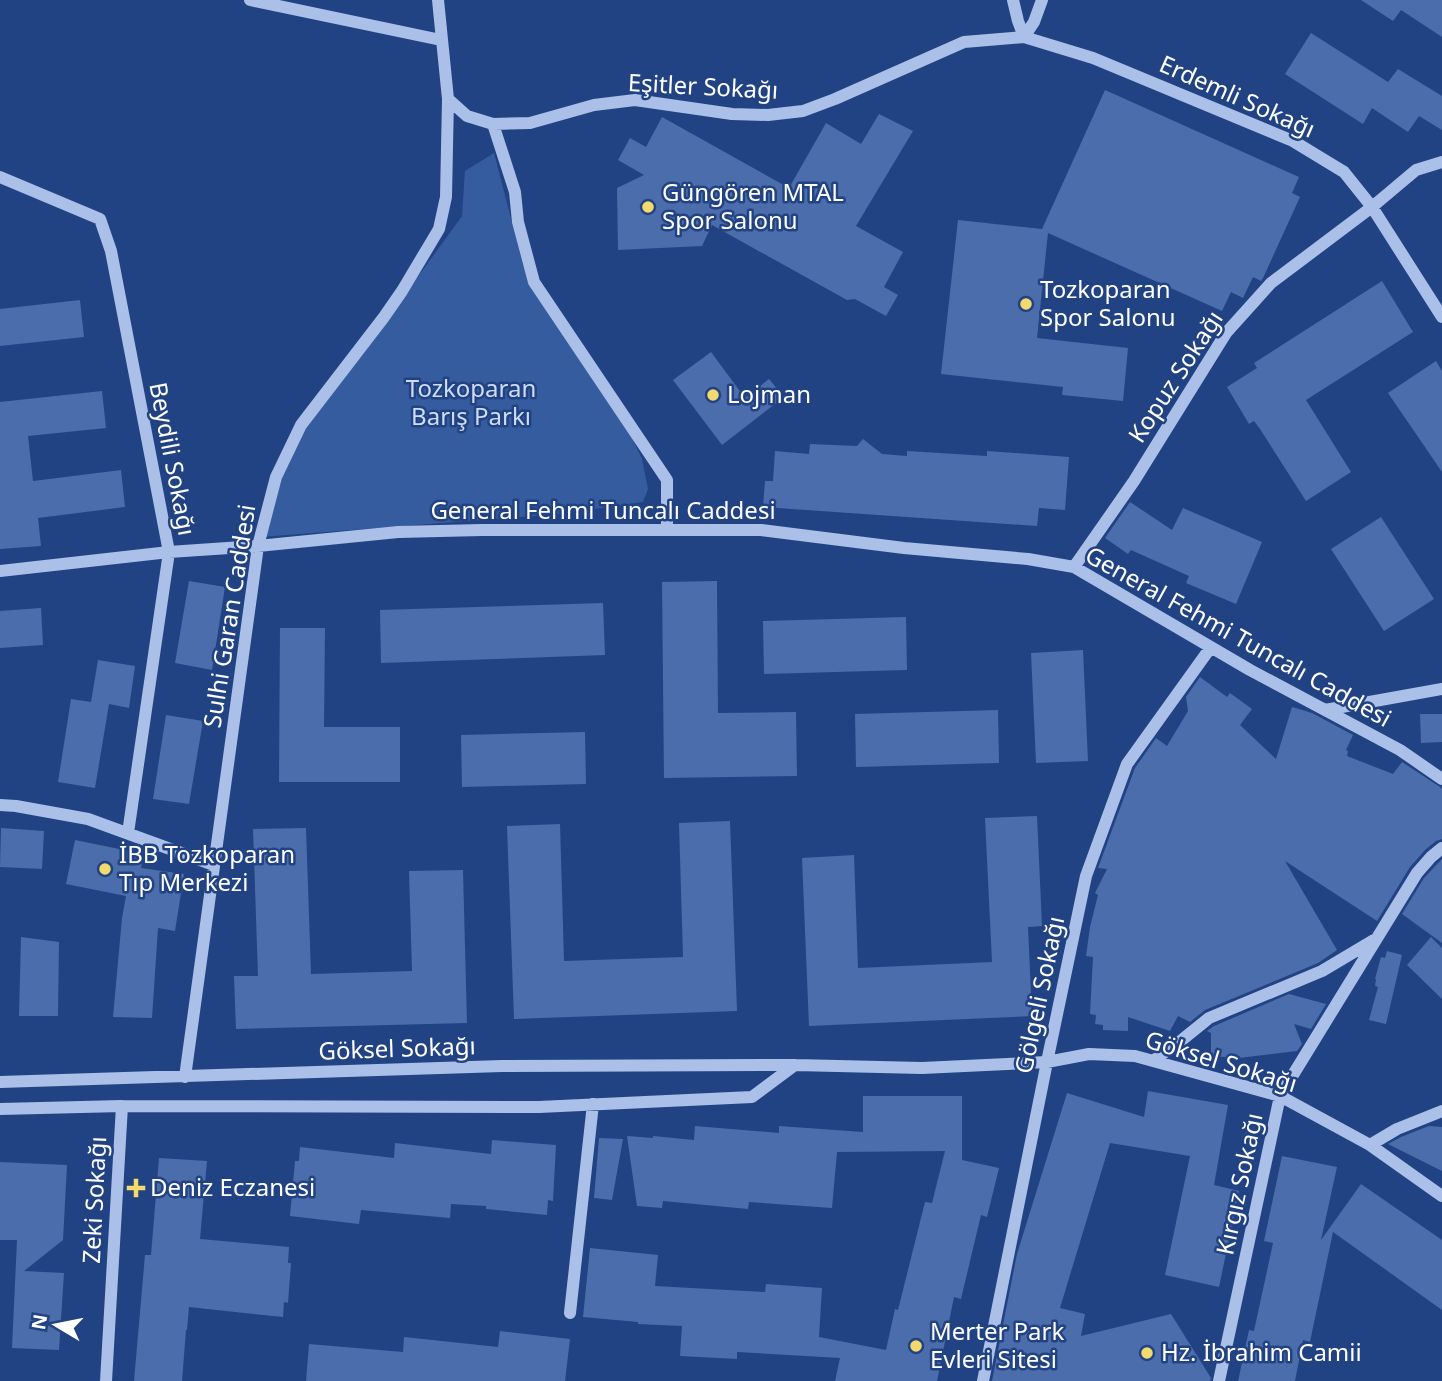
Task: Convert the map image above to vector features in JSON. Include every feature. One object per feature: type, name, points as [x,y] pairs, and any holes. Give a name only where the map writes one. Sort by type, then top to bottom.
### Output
[{"type":"street","points":[[250,0],[441,40]]},
{"type":"street","name":"Sulhi Garan Caddesi","points":[[185,1077],[258,545],[276,477],[301,425],[384,317],[439,229],[446,197],[448,99],[438,0]]},
{"type":"street","points":[[1013,0],[1024,37]]},
{"type":"street","points":[[1024,37],[1034,22],[1042,0]]},
{"type":"street","name":"Eşitler Sokağı","points":[[448,99],[467,116],[493,124],[530,123],[594,105],[635,100],[732,114],[768,115],[803,111],[964,42],[1024,37]]},
{"type":"street","name":"Erdemli Sokağı","points":[[1024,37],[1093,58],[1293,141],[1344,172],[1372,207],[1442,317]]},
{"type":"street","points":[[493,124],[515,192],[517,222],[534,282],[667,480],[667,529]]},
{"type":"street","name":"Kopuz Sokağı","points":[[1074,568],[1134,481],[1226,333],[1271,283],[1372,207],[1416,170],[1442,162]]},
{"type":"street","name":"Beydili Sokağı","points":[[0,177],[100,219],[111,251],[169,552],[128,833]]},
{"type":"street","name":"General Fehmi Tuncalı Caddesi","points":[[0,571],[169,552],[398,532],[761,530],[904,548],[1028,559],[1074,568],[1250,670],[1400,750],[1442,779]]},
{"type":"street","name":"Gölgeli Sokağı","points":[[984,1381],[1086,876],[1127,764],[1211,647]]},
{"type":"street","points":[[1325,710],[1442,689]]},
{"type":"street","points":[[0,805],[88,819],[214,865]]},
{"type":"street","name":"Kırgız Sokağı","points":[[1219,1381],[1280,1096],[1417,873],[1442,848]]},
{"type":"street","name":"Kırgız Sokağı","points":[[1153,1061],[1209,1018],[1322,971],[1377,938]]},
{"type":"street","name":"Göksel Sokağı","points":[[0,1082],[502,1066],[795,1065],[922,1068],[1047,1062],[1089,1054],[1135,1056],[1280,1096],[1370,1145],[1442,1196]]},
{"type":"street","points":[[0,1109],[122,1106],[539,1107],[752,1097],[795,1065]]},
{"type":"street","points":[[570,1312],[593,1104]]},
{"type":"street","name":"Zeki Sokağı","points":[[106,1381],[122,1106]]},
{"type":"street","points":[[1370,1145],[1397,1129],[1442,1111]]},
{"type":"green space","name":"Tozkoparan Barış Parkı","points":[[494,153],[523,265],[616,404],[642,459],[648,489],[643,502],[559,514],[260,537],[301,425],[388,318],[462,216],[465,171]]},
{"type":"building","points":[[1361,0],[1442,0],[1442,37],[1401,10],[1393,21]]},
{"type":"building","points":[[1311,33],[1388,82],[1398,69],[1442,96],[1442,130],[1419,116],[1408,132],[1372,108],[1363,124],[1285,74]]},
{"type":"building","points":[[1105,90],[1299,177],[1292,193],[1300,197],[1263,278],[1261,281],[1253,277],[1243,298],[1231,292],[1222,311],[1048,233],[1037,338],[1128,348],[1123,401],[1062,395],[1063,387],[941,374],[958,220],[1042,229]]},
{"type":"building","points":[[879,114],[913,131],[856,226],[903,252],[884,287],[898,295],[886,316],[855,299],[847,300],[712,225],[702,246],[618,250],[617,188],[644,175],[618,160],[630,138],[646,147],[662,117],[789,188],[826,123],[861,144]]},
{"type":"building","points":[[1382,281],[1413,332],[1306,400],[1351,472],[1306,501],[1260,429],[1254,421],[1249,424],[1227,387],[1257,368],[1254,363]]},
{"type":"building","points":[[80,300],[84,337],[0,346],[0,309]]},
{"type":"building","name":"Lojman","points":[[711,352],[745,398],[769,379],[784,397],[722,445],[673,380]]},
{"type":"building","points":[[1436,361],[1442,371],[1442,472],[1388,393]]},
{"type":"building","points":[[102,391],[106,428],[28,436],[33,481],[121,470],[125,507],[38,518],[41,546],[0,549],[0,402]]},
{"type":"building","points":[[863,439],[882,454],[907,456],[907,451],[987,456],[987,451],[1069,457],[1065,510],[1039,508],[1037,526],[763,507],[765,481],[773,481],[775,451],[809,454],[810,444],[857,446]]},
{"type":"building","points":[[1130,502],[1172,530],[1183,508],[1262,542],[1236,604],[1186,583],[1189,576],[1131,550],[1128,554],[1105,538]]},
{"type":"building","points":[[1381,517],[1434,599],[1384,631],[1331,549]]},
{"type":"building","points":[[189,581],[225,587],[212,670],[175,663]]},
{"type":"building","points":[[717,581],[718,713],[796,712],[797,776],[664,778],[662,582]]},
{"type":"building","points":[[603,603],[605,655],[381,663],[380,610]]},
{"type":"building","points":[[41,608],[43,645],[0,648],[0,611]]},
{"type":"building","points":[[906,617],[907,670],[764,674],[763,621]]},
{"type":"building","points":[[280,628],[325,628],[324,727],[400,727],[400,782],[279,782]]},
{"type":"building","points":[[1083,650],[1088,761],[1036,763],[1031,653]]},
{"type":"building","points":[[98,660],[135,666],[129,708],[109,704],[95,788],[58,782],[71,699],[91,702]]},
{"type":"building","points":[[1200,677],[1227,697],[1230,693],[1252,709],[1240,725],[1276,759],[1292,707],[1312,713],[1353,735],[1346,750],[1347,756],[1393,774],[1402,762],[1440,787],[1442,839],[1425,850],[1410,867],[1377,921],[1285,861],[1337,950],[1318,963],[1205,1010],[1190,1022],[1178,1016],[1170,1031],[1128,1017],[1128,1031],[1103,1030],[1103,1025],[1095,1024],[1096,1015],[1090,1014],[1093,957],[1086,956],[1098,895],[1095,893],[1107,869],[1098,868],[1135,768],[1156,738],[1167,746],[1188,711],[1186,697]]},
{"type":"building","points":[[998,710],[999,763],[856,767],[855,714]]},
{"type":"building","points":[[1420,714],[1442,714],[1442,742],[1421,743]]},
{"type":"building","points":[[166,715],[203,721],[189,804],[153,799]]},
{"type":"building","points":[[585,732],[586,784],[462,787],[461,735]]},
{"type":"building","points":[[1037,816],[1042,926],[1028,927],[1032,1016],[809,1026],[802,858],[854,855],[858,968],[992,962],[985,818]]},
{"type":"building","points":[[730,821],[737,1011],[514,1019],[507,826],[560,824],[564,961],[683,957],[679,823]]},
{"type":"building","points":[[1,828],[44,831],[42,869],[0,867]]},
{"type":"building","points":[[306,828],[311,974],[412,971],[409,871],[463,870],[467,1023],[236,1029],[234,976],[258,976],[253,829]]},
{"type":"building","points":[[75,840],[144,854],[141,868],[184,874],[175,931],[158,928],[152,1018],[113,1017],[126,896],[66,884]]},
{"type":"building","points":[[1442,859],[1442,943],[1402,914],[1424,878]]},
{"type":"building","points":[[21,937],[59,942],[58,1016],[19,1016]]},
{"type":"building","points":[[1431,937],[1442,948],[1442,999],[1407,965]]},
{"type":"building","points":[[1387,951],[1402,955],[1386,1024],[1369,1020],[1378,987],[1375,986],[1375,979],[1381,957],[1385,958]]},
{"type":"building","points":[[1289,994],[1326,1004],[1311,1029],[1294,1024],[1302,1044],[1297,1051],[1239,1058],[1211,1056],[1211,1033],[1207,1031]]},
{"type":"building","points":[[1148,1091],[1228,1105],[1214,1185],[1239,1191],[1219,1287],[1165,1275],[1190,1156],[1110,1143],[1060,1308],[1085,1314],[1081,1336],[1171,1314],[1211,1378],[1210,1381],[992,1381],[1017,1254],[1067,1093],[1144,1117]]},
{"type":"building","points":[[863,1096],[962,1096],[962,1160],[999,1168],[987,1217],[981,1215],[961,1299],[954,1297],[937,1381],[835,1381],[840,1358],[737,1352],[737,1359],[680,1356],[682,1326],[583,1317],[590,1248],[658,1255],[655,1286],[765,1292],[766,1284],[822,1288],[819,1337],[886,1350],[925,1202],[932,1203],[945,1151],[837,1152],[832,1208],[749,1202],[748,1209],[663,1201],[662,1208],[637,1206],[627,1136],[694,1140],[695,1126],[779,1133],[779,1126],[863,1132]]},
{"type":"building","points":[[1429,1126],[1442,1127],[1442,1171],[1388,1144]]},
{"type":"building","points":[[599,1138],[623,1139],[612,1200],[594,1198]]},
{"type":"building","points":[[492,1140],[556,1145],[553,1201],[548,1200],[547,1215],[451,1204],[450,1218],[361,1210],[359,1224],[290,1216],[295,1161],[299,1161],[300,1147],[394,1158],[395,1143],[491,1154]]},
{"type":"building","points":[[1282,1156],[1337,1167],[1321,1240],[1361,1184],[1442,1240],[1442,1310],[1333,1232],[1310,1342],[1303,1340],[1295,1381],[1238,1381],[1249,1330],[1254,1331],[1273,1243],[1264,1241]]},
{"type":"building","points":[[159,1158],[207,1161],[200,1239],[289,1247],[288,1263],[291,1263],[288,1303],[284,1302],[283,1317],[189,1307],[182,1381],[134,1381],[145,1255],[151,1255]]},
{"type":"building","points":[[0,1162],[67,1165],[63,1240],[24,1271],[64,1273],[59,1350],[12,1348],[17,1240],[0,1240]]},
{"type":"building","points":[[500,1331],[570,1339],[565,1381],[306,1381],[309,1344],[403,1352],[404,1337],[498,1347]]},
{"type":"place","name":"Güngören MTAL Spor Salonu","points":[[648,207]]},
{"type":"place","name":"Tozkoparan Spor Salonu","points":[[1026,304]]},
{"type":"place","name":"Lojman","points":[[713,395]]},
{"type":"place","name":"İBB Tozkoparan Tıp Merkezi","points":[[105,869]]},
{"type":"place","name":"Deniz Eczanesi","points":[[136,1188]]},
{"type":"place","name":"Merter Park Evleri Sitesi","points":[[916,1346]]},
{"type":"place","name":"Hz. İbrahim Camii","points":[[1147,1353]]}]
